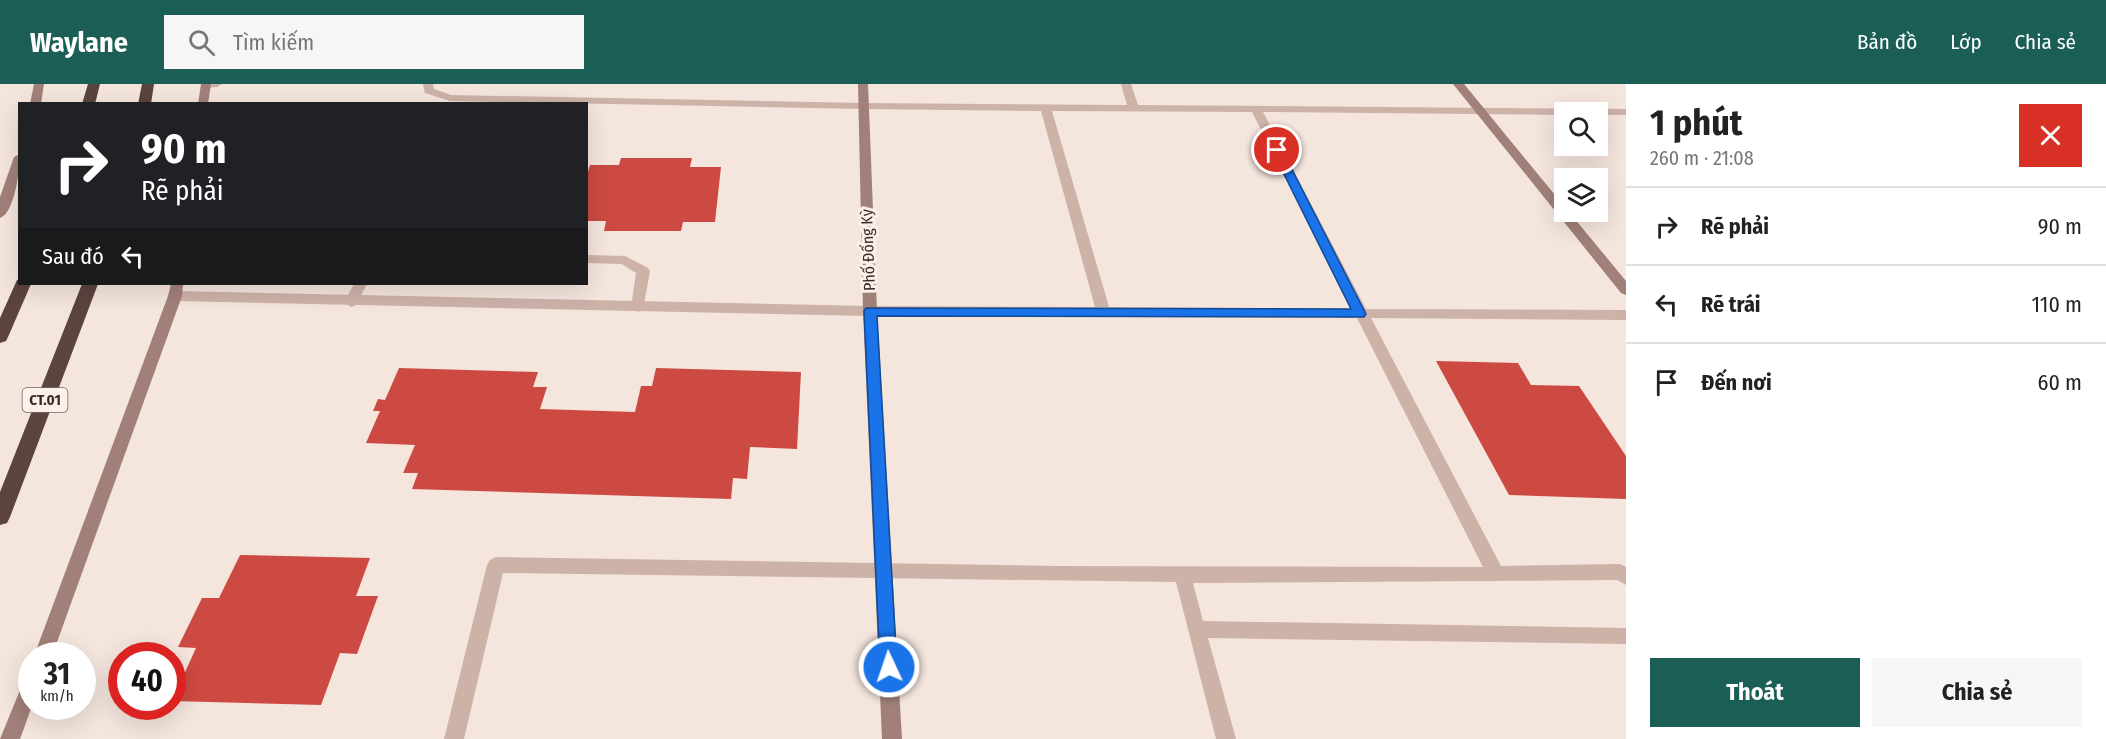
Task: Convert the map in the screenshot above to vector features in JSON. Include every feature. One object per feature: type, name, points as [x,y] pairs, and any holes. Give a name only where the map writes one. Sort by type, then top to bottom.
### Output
[{"type":"highway","points":[[89,102],[94,84]]},
{"type":"highway","points":[[144,102],[148,84]]},
{"type":"highway","points":[[0,337],[23,285]]},
{"type":"highway","name":"CT.01","points":[[0,516],[90,285]]},
{"type":"street","points":[[35,102],[39,84]]},
{"type":"street","points":[[428,84],[429,91],[450,98],[863,106],[1626,112]]},
{"type":"street","name":"Phố Đống Kỳ","points":[[863,84],[870,311],[892,739]]},
{"type":"street","points":[[1126,84],[1133,108]]},
{"type":"street","points":[[1458,84],[1626,290]]},
{"type":"street","points":[[204,102],[209,85]]},
{"type":"street","points":[[1046,108],[1103,312]]},
{"type":"street","points":[[1256,109],[1496,574]]},
{"type":"street","points":[[0,214],[18,163]]},
{"type":"street","points":[[588,259],[625,260],[643,271],[638,307]]},
{"type":"street","points":[[351,302],[360,285]]},
{"type":"street","points":[[48,642],[176,290],[351,302],[870,311],[1626,315]]},
{"type":"street","points":[[454,739],[496,565],[884,572],[1182,574],[1620,572],[1626,577]]},
{"type":"street","points":[[1182,574],[1194,629],[1226,739]]},
{"type":"street","points":[[1194,629],[1626,636]]},
{"type":"street","points":[[9,739],[18,717]]},
{"type":"building","points":[[621,158],[692,158],[690,167],[721,167],[715,222],[683,222],[681,231],[604,231],[606,221],[588,221],[588,172],[590,165],[619,165]]},
{"type":"building","points":[[1436,361],[1518,363],[1531,385],[1579,386],[1626,456],[1626,499],[1509,495]]},
{"type":"building","points":[[399,368],[538,372],[533,387],[547,387],[540,409],[635,412],[641,386],[652,386],[656,368],[801,372],[797,449],[750,447],[747,479],[733,478],[731,499],[412,489],[418,473],[403,473],[415,445],[366,443],[380,411],[373,411],[378,399],[385,400]]},
{"type":"building","points":[[240,555],[370,558],[356,596],[378,596],[357,654],[340,653],[321,705],[186,701],[186,670],[196,648],[186,647],[186,642],[180,642],[202,598],[219,598]]},
{"type":"route","points":[[889,667],[870,311],[1360,314],[1277,150]]}]
